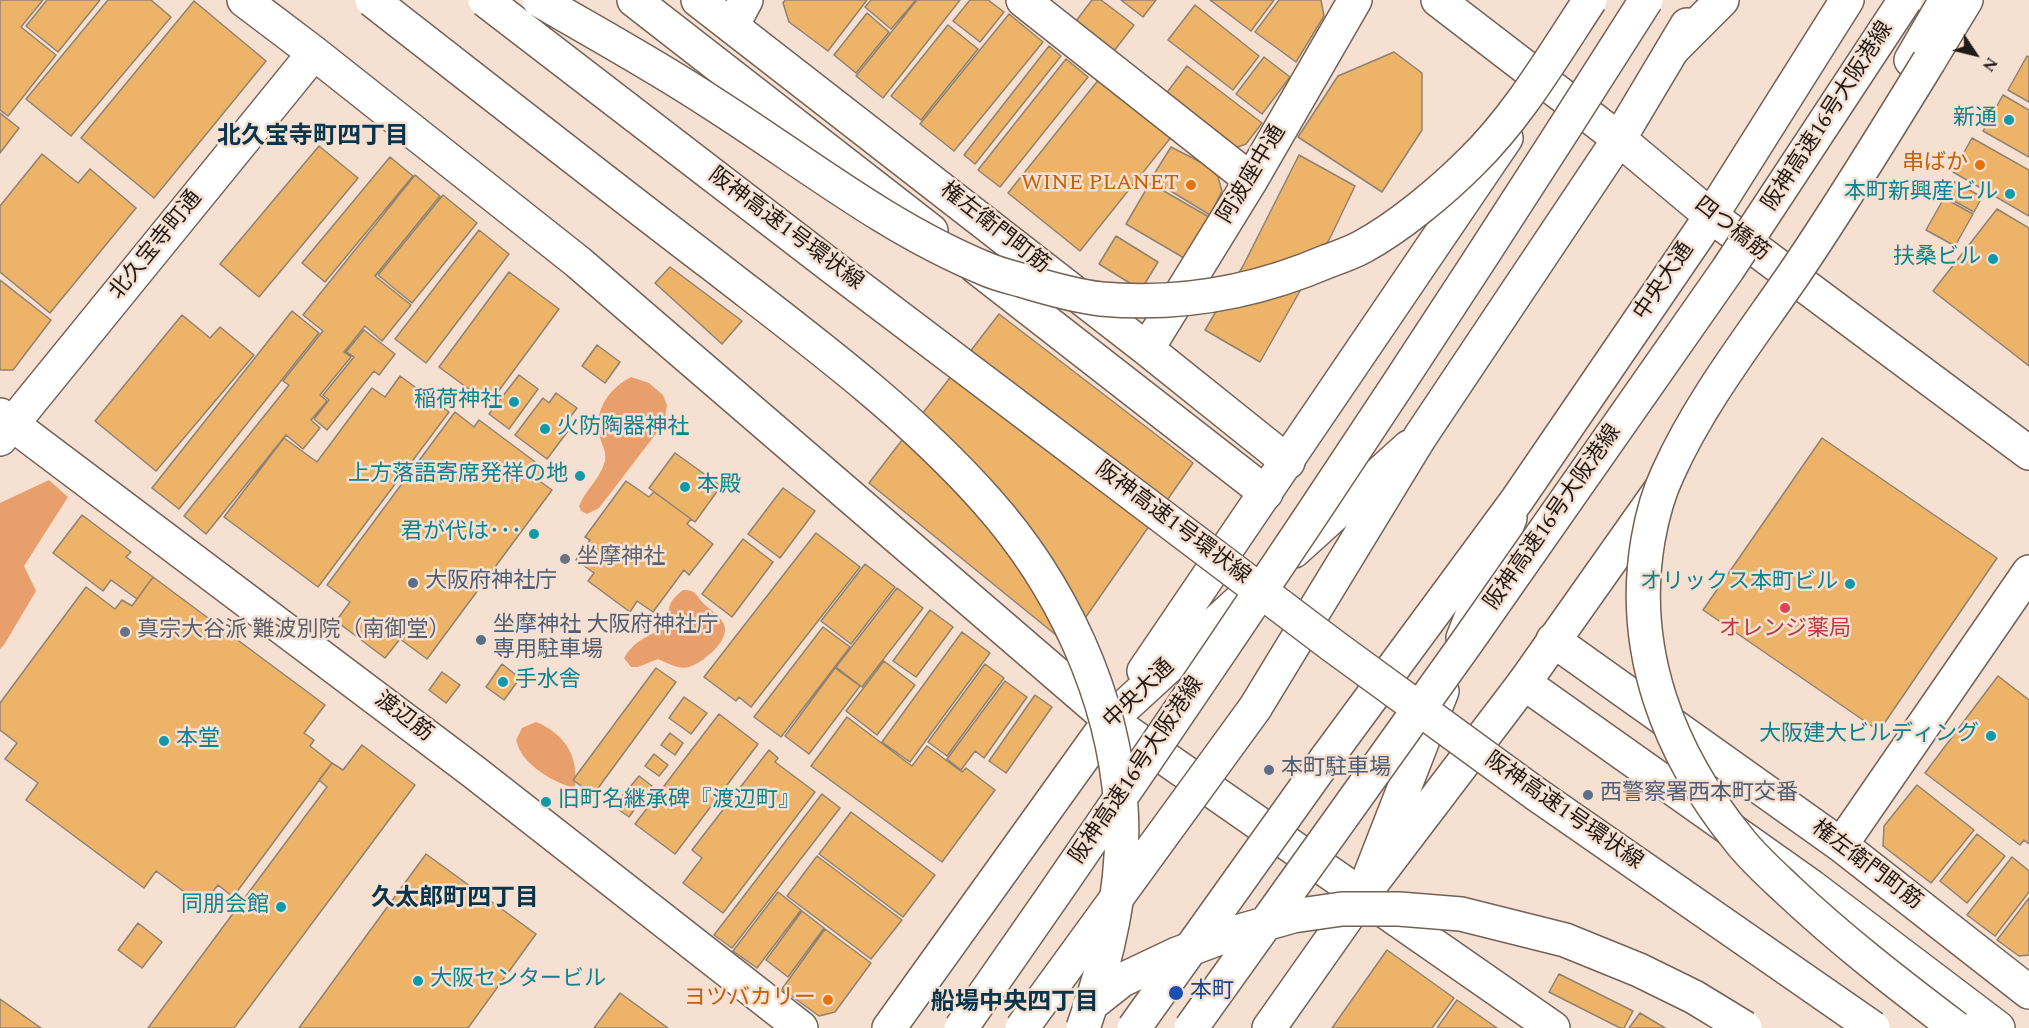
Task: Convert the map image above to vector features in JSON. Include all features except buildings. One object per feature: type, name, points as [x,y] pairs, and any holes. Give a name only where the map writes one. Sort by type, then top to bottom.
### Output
[{"type":"main road","points":[[244,0],[578,262],[1110,720],[1553,1028]]},
{"type":"main road","points":[[372,0],[834,358],[923,435],[987,500],[1034,560],[1074,630],[1099,695],[1114,754],[1121,809],[1120,866],[1114,919],[1099,983],[1083,1028]]},
{"type":"main road","name":"阪神高速1号環状線","points":[[485,0],[835,269],[1332,645],[1545,800],[1873,1028]]},
{"type":"main road","points":[[540,0],[711,101],[879,214],[934,244],[987,270],[1041,286],[1098,299],[1149,301],[1204,297],[1259,286],[1307,270],[1363,247],[1412,214],[1471,163],[1507,122],[1591,0]]},
{"type":"main road","points":[[634,0],[1266,493]]},
{"type":"main road","name":"権左衛門町筋","points":[[698,0],[739,13],[1288,462]]},
{"type":"main road","points":[[1023,0],[1251,180]]},
{"type":"main road","name":"阿波座中通","points":[[1148,349],[1251,180],[1355,0]]},
{"type":"main road","name":"四つ橋筋","points":[[1438,0],[1619,139],[1711,216],[2029,453]]},
{"type":"main road","points":[[1110,720],[1288,462],[1545,81],[1591,0]]},
{"type":"main road","name":"阪神高速16号大阪港線","points":[[961,1028],[1303,531],[1523,195],[1646,0]]},
{"type":"main road","name":"中央大通","points":[[1022,1028],[1255,708],[1420,437],[1619,139],[1702,0]]},
{"type":"main road","points":[[1673,49],[1722,0]]},
{"type":"main road","name":"中央大通","points":[[1134,1028],[1326,759],[1517,500],[1711,216],[1847,0]]},
{"type":"main road","name":"阪神高速16号大阪港線","points":[[1191,1028],[1474,633],[1728,269],[1905,0]]},
{"type":"main road","points":[[1362,896],[1524,683],[1804,286],[1844,172],[1946,0]]},
{"type":"main road","points":[[1956,1028],[1853,949],[1800,902],[1739,840],[1691,770],[1660,701],[1644,629],[1642,593],[1644,565],[1656,504],[1667,474],[1682,444],[1728,370],[1801,264],[1864,166],[1966,0]]},
{"type":"main road","name":"北久宝寺町通","points":[[4,426],[314,53]]},
{"type":"main road","name":"渡辺筋","points":[[4,426],[474,772],[801,1028]]},
{"type":"main road","name":"中央大通","points":[[889,1028],[1110,720],[1420,437]]},
{"type":"main road","name":"中央大通","points":[[1269,1028],[1362,896],[1517,500]]},
{"type":"main road","points":[[1841,845],[2029,572]]},
{"type":"main road","name":"権左衛門町筋","points":[[1553,640],[1841,845],[2029,992]]},
{"type":"main road","points":[[1524,683],[1812,887],[1998,1028]]},
{"type":"main road","points":[[1062,1028],[1122,980],[1177,954],[1233,933],[1293,916],[1341,909],[1399,909],[1461,914],[1556,937],[1639,970],[1694,997],[1745,1028]]},
{"type":"shaded area","points":[[631,377],[649,383],[663,395],[667,405],[665,418],[655,435],[599,508],[587,514],[581,511],[579,506],[605,461],[598,425],[601,408],[610,393]]},
{"type":"shaded area","points":[[49,480],[68,497],[24,566],[36,591],[0,649],[0,503]]},
{"type":"shaded area","points":[[683,590],[693,592],[722,621],[725,634],[718,646],[707,657],[685,668],[658,659],[638,667],[631,667],[624,658],[634,645],[665,624],[671,603]]},
{"type":"shaded area","points":[[536,722],[555,733],[568,748],[575,766],[575,788],[546,776],[532,766],[521,752],[516,740],[522,728]]},
{"type":"place","name":"新通","points":[[2009,120]]},
{"type":"place","name":"串ばか","points":[[1980,165]]},
{"type":"place","name":"WINE PLANET","points":[[1191,185]]},
{"type":"place","name":"本町新興産ビル","points":[[2010,194]]},
{"type":"place","name":"扶桑ビル","points":[[1993,259]]},
{"type":"place","name":"稲荷神社","points":[[514,402]]},
{"type":"place","name":"火防陶器神社","points":[[545,429]]},
{"type":"place","name":"上方落語寄席発祥の地","points":[[580,476]]},
{"type":"place","name":"本殿","points":[[685,487]]},
{"type":"place","name":"君が代は･･･","points":[[534,534]]},
{"type":"place","name":"坐摩神社","points":[[565,559]]},
{"type":"place","name":"大阪府神社庁","points":[[413,583]]},
{"type":"place","name":"オリックス本町ビル","points":[[1850,584]]},
{"type":"place","name":"オレンジ薬局","points":[[1785,608]]},
{"type":"place","name":"真宗大谷派 難波別院（南御堂）","points":[[125,632]]},
{"type":"place","name":"坐摩神社 大阪府神社庁 専用駐車場","points":[[481,640]]},
{"type":"place","name":"手水舎","points":[[503,682]]},
{"type":"place","name":"大阪建大ビルディング","points":[[1991,736]]},
{"type":"place","name":"本堂","points":[[164,741]]},
{"type":"place","name":"本町駐車場","points":[[1269,770]]},
{"type":"place","name":"西警察署西本町交番","points":[[1588,795]]},
{"type":"place","name":"旧町名継承碑『渡辺町』","points":[[546,802]]},
{"type":"place","name":"同朋会館","points":[[281,907]]},
{"type":"place","name":"大阪センタービル","points":[[418,981]]},
{"type":"place","name":"本町","points":[[1176,993]]},
{"type":"place","name":"ヨツバカリー","points":[[828,1000]]},
{"type":"district","name":"北久宝寺町四丁目","points":[[313,138]]},
{"type":"district","name":"久太郎町四丁目","points":[[455,900]]},
{"type":"district","name":"船場中央四丁目","points":[[1015,1004]]}]
